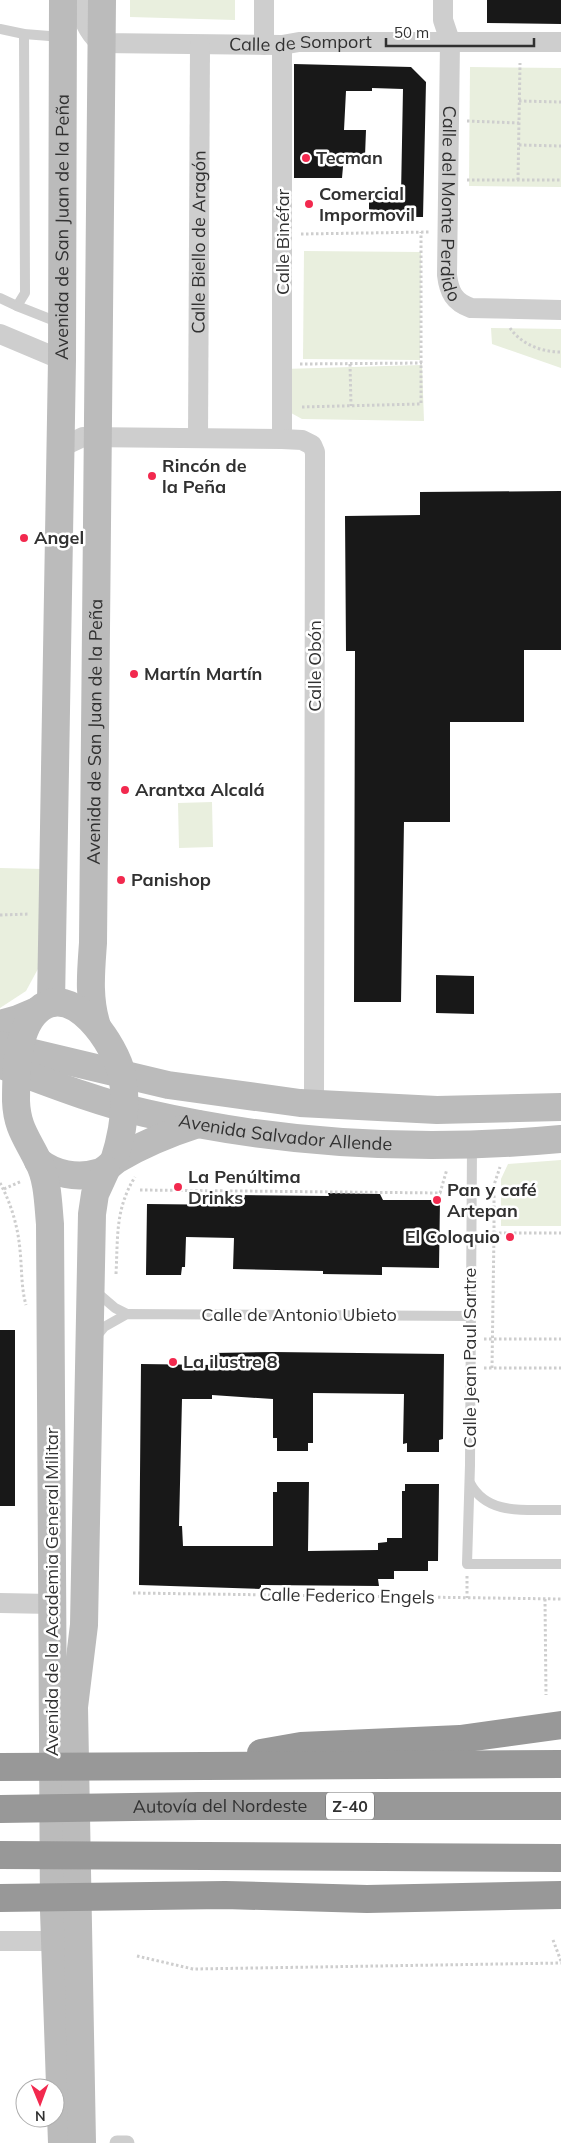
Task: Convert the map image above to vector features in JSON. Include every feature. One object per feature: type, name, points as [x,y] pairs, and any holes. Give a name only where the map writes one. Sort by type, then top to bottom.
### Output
[{"type":"highway","points":[[186,1766],[301,1746],[460,1739],[561,1725]]},
{"type":"highway","points":[[0,1767],[561,1764]]},
{"type":"highway","name":"Autovía del Nordeste","points":[[0,1809],[561,1806]]},
{"type":"highway","points":[[0,1856],[561,1858]]},
{"type":"highway","points":[[0,1898],[139,1896],[367,1899],[561,1895]]},
{"type":"main road","name":"Avenida de San Juan de la Peña","points":[[44,1007],[52,914],[62,360],[63,0]]},
{"type":"main road","name":"Avenida de San Juan de la Peña","points":[[97,1026],[92,1009],[91,992],[93,943],[100,43],[102,0]]},
{"type":"main road","name":"Avenida de San Juan de la Peña","points":[[10,1057],[28,1024],[44,1007],[64,1004],[81,1011],[97,1026],[113,1050],[122,1074],[125,1108],[122,1136],[110,1166]]},
{"type":"main road","points":[[0,1024],[44,1007]]},
{"type":"main road","name":"Avenida Salvador Allende","points":[[10,1057],[122,1074],[204,1091],[314,1104],[436,1110],[561,1107]]},
{"type":"main road","name":"Avenida Salvador Allende","points":[[10,1057],[125,1108],[198,1124],[336,1142],[405,1145],[472,1144],[561,1139]]},
{"type":"main road","name":"Avenida de la Academia General Militar","points":[[10,1057],[17,1115],[23,1137],[38,1161],[46,1184],[50,1224],[51,1604],[56,1941],[62,2143]]},
{"type":"main road","points":[[0,1110],[23,1137]]},
{"type":"main road","points":[[38,1161],[47,1168],[69,1174],[88,1175],[110,1166],[162,1138],[198,1124]]},
{"type":"main road","name":"Avenida de la Academia General Militar","points":[[82,2143],[74,1707],[84,1625],[92,1214],[95,1194],[110,1166]]},
{"type":"street","points":[[81,0],[85,24],[100,43]]},
{"type":"street","name":"Calle Binéfar","points":[[264,0],[273,45],[283,234],[282,439]]},
{"type":"street","name":"Calle del Monte Perdido","points":[[443,0],[443,20],[450,40],[448,274],[452,296],[461,304],[471,308],[561,310]]},
{"type":"street","name":"Calle de Somport","points":[[100,43],[273,45],[299,42],[404,43],[450,40],[561,42]]},
{"type":"street","name":"Calle Biello de Aragón","points":[[198,438],[200,45]]},
{"type":"street","points":[[0,334],[62,360]]},
{"type":"street","points":[[60,453],[74,440],[83,437],[97,438]]},
{"type":"street","name":"Calle Obón","points":[[97,438],[282,439],[308,442],[315,452],[314,1104]]},
{"type":"street","points":[[0,1603],[51,1604]]},
{"type":"street","points":[[0,1942],[56,1941]]},
{"type":"street","points":[[117,2143],[127,2143]]},
{"type":"lane","points":[[0,29],[24,34],[63,37]]},
{"type":"lane","points":[[17,306],[25,293],[24,34]]},
{"type":"lane","points":[[0,298],[62,323]]},
{"type":"lane","name":"Calle Jean Paul Sartre","points":[[467,1564],[470,1482],[472,1144]]},
{"type":"lane","points":[[90,1286],[115,1308],[127,1314]]},
{"type":"lane","points":[[90,1346],[104,1327],[127,1314]]},
{"type":"lane","name":"Calle de Antonio Ubieto","points":[[127,1314],[470,1316]]},
{"type":"lane","points":[[470,1482],[482,1499],[500,1509],[561,1510]]},
{"type":"lane","points":[[467,1564],[561,1564]]},
{"type":"path","points":[[518,180],[520,63]]},
{"type":"path","points":[[519,101],[561,102]]},
{"type":"path","points":[[448,121],[519,122]]},
{"type":"path","points":[[519,145],[561,146]]},
{"type":"path","points":[[448,180],[561,180]]},
{"type":"path","points":[[282,408],[422,404],[422,232]]},
{"type":"path","points":[[283,234],[448,232]]},
{"type":"path","points":[[513,310],[510,328],[519,340],[531,346],[561,352]]},
{"type":"path","points":[[282,364],[422,363]]},
{"type":"path","points":[[350,364],[351,406]]},
{"type":"path","points":[[0,915],[52,914]]},
{"type":"path","points":[[492,1368],[494,1185],[500,1167]]},
{"type":"path","points":[[140,1190],[440,1193],[447,1169]]},
{"type":"path","points":[[4,1189],[18,1182]]},
{"type":"path","points":[[0,1183],[4,1189],[16,1226],[20,1250],[22,1290],[27,1308]]},
{"type":"path","points":[[494,1232],[561,1233]]},
{"type":"path","points":[[471,1338],[561,1339]]},
{"type":"path","points":[[471,1368],[561,1368]]},
{"type":"path","points":[[467,1564],[467,1598]]},
{"type":"path","name":"Calle Federico Engels","points":[[133,1593],[561,1599]]},
{"type":"path","points":[[545,1599],[546,1695]]},
{"type":"path","points":[[137,1956],[193,1969],[561,1962],[553,1940]]},
{"type":"green space","points":[[130,0],[235,0],[235,20],[130,17]]},
{"type":"green space","points":[[470,67],[561,68],[561,187],[469,186]]},
{"type":"green space","points":[[304,251],[421,252],[420,360],[303,359]]},
{"type":"green space","points":[[491,328],[561,329],[561,368],[492,344]]},
{"type":"green space","points":[[422,365],[424,421],[302,419],[282,408],[283,369]]},
{"type":"green space","points":[[212,802],[213,847],[179,848],[178,803]]},
{"type":"green space","points":[[0,868],[44,869],[39,967],[26,991],[0,1008]]},
{"type":"green space","points":[[561,1160],[561,1226],[501,1226],[501,1179],[508,1164]]},
{"type":"building","points":[[487,0],[561,0],[561,24],[487,23]]},
{"type":"building","points":[[294,64],[411,67],[426,82],[423,217],[369,217],[369,194],[401,195],[403,89],[372,88],[372,91],[346,91],[344,130],[366,130],[365,156],[344,155],[342,178],[294,178]]},
{"type":"building","points":[[561,491],[561,650],[524,650],[524,722],[450,722],[450,822],[404,822],[401,1002],[354,1002],[355,651],[346,651],[345,516],[420,515],[420,492]]},
{"type":"building","points":[[436,975],[474,976],[474,1014],[436,1013]]},
{"type":"building","points":[[328,1193],[380,1194],[383,1200],[440,1200],[439,1268],[382,1267],[382,1275],[323,1274],[323,1271],[233,1269],[234,1238],[186,1237],[185,1267],[182,1267],[181,1275],[146,1275],[147,1204],[236,1205],[237,1195],[329,1196]]},
{"type":"building","points":[[0,1330],[15,1330],[15,1506],[0,1506]]},
{"type":"building","points":[[214,1353],[444,1354],[443,1439],[439,1440],[439,1452],[407,1452],[407,1443],[403,1444],[404,1394],[313,1393],[313,1443],[308,1443],[308,1451],[277,1451],[277,1438],[273,1438],[273,1399],[212,1395],[212,1399],[182,1399],[179,1526],[182,1526],[183,1546],[273,1546],[273,1492],[277,1492],[277,1482],[309,1482],[308,1551],[378,1550],[378,1543],[387,1542],[387,1538],[402,1538],[402,1491],[405,1491],[405,1484],[439,1484],[438,1561],[428,1561],[428,1571],[394,1571],[394,1579],[378,1579],[379,1586],[261,1585],[261,1589],[139,1585],[141,1364],[213,1365]]},
{"type":"place","name":"Tecman","points":[[306,158]]},
{"type":"place","name":"Comercial Impormovil","points":[[309,204]]},
{"type":"place","name":"Rincón de la Peña","points":[[152,476]]},
{"type":"place","name":"Angel","points":[[24,538]]},
{"type":"place","name":"Martín Martín","points":[[134,674]]},
{"type":"place","name":"Arantxa Alcalá","points":[[125,790]]},
{"type":"place","name":"Panishop","points":[[121,880]]},
{"type":"place","name":"La Penúltima Drinks","points":[[178,1187]]},
{"type":"place","name":"Pan y café Artepan","points":[[437,1200]]},
{"type":"place","name":"El Coloquio","points":[[510,1237]]},
{"type":"place","name":"La ilustre 8","points":[[173,1362]]}]
